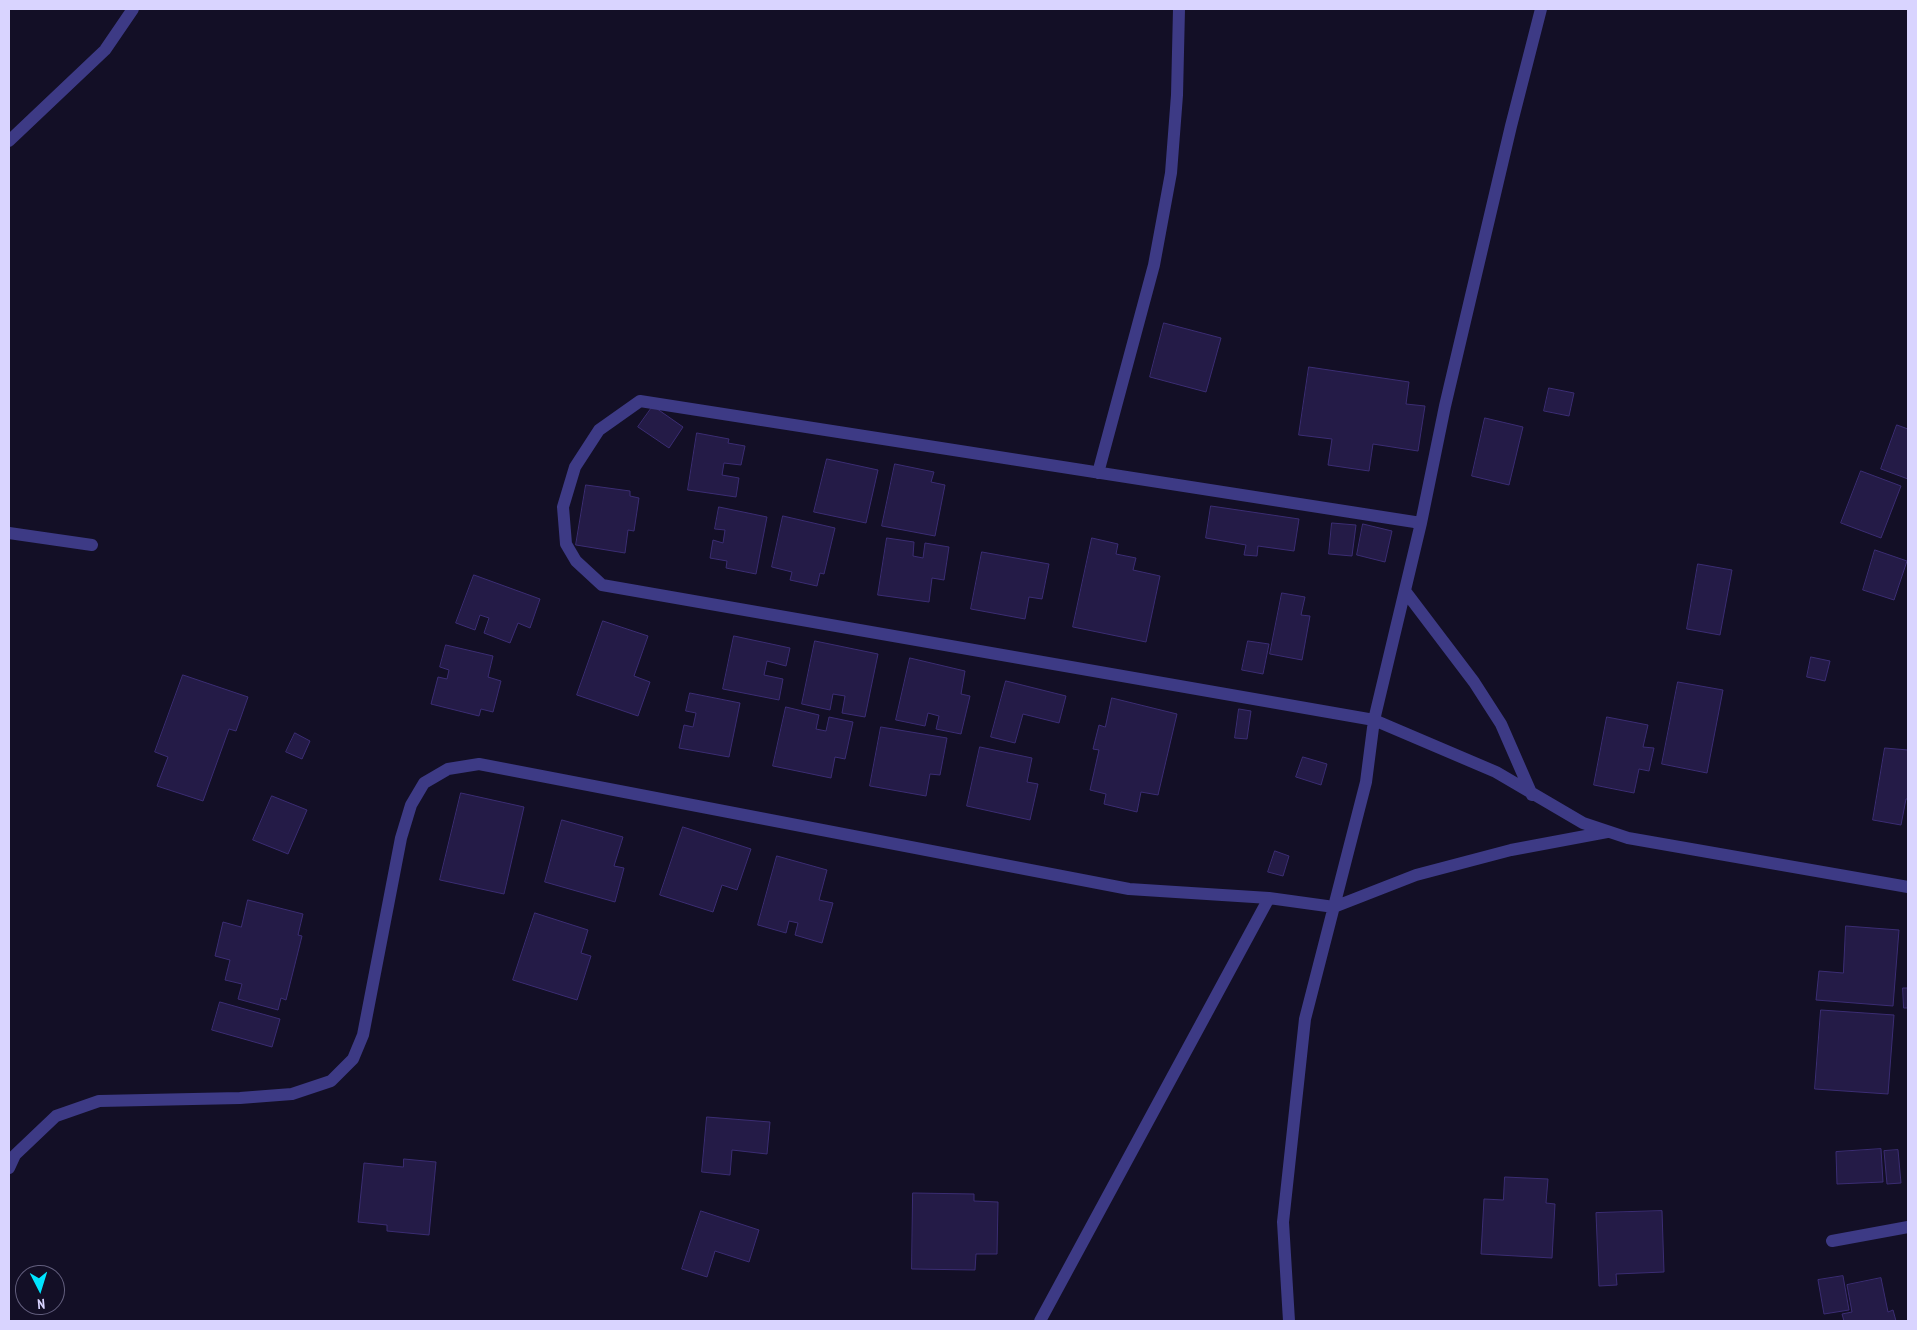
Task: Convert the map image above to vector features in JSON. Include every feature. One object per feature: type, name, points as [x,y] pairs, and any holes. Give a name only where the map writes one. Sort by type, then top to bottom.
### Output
[{"type":"street","points":[[9,141],[105,50],[133,9]]},
{"type":"street","points":[[1098,473],[1154,265],[1171,173],[1177,95],[1179,9]]},
{"type":"street","points":[[1289,1321],[1283,1222],[1304,1029],[1366,782],[1374,720],[1421,523],[1461,338],[1511,126],[1541,9]]},
{"type":"street","points":[[1421,523],[640,401],[599,430],[575,467],[563,507],[566,544],[576,561],[602,585],[1374,720],[1496,772],[1532,795],[1583,823],[1628,838],[1908,887]]},
{"type":"street","points":[[9,533],[92,544]]},
{"type":"street","points":[[1405,591],[1474,682],[1501,724],[1532,795]]},
{"type":"street","points":[[9,1168],[14,1155],[56,1116],[99,1101],[292,1094],[331,1081],[353,1059],[363,1035],[401,838],[411,805],[424,784],[448,769],[479,764],[1128,889],[1269,898],[1334,907],[1416,875],[1510,850],[1610,832]]},
{"type":"street","points":[[1040,1321],[1269,898]]},
{"type":"street","points":[[1832,1241],[1908,1227]]},
{"type":"building","points":[[1164,323],[1221,338],[1206,392],[1150,377]]},
{"type":"building","points":[[1309,367],[1409,382],[1406,404],[1425,406],[1418,451],[1373,444],[1369,471],[1328,465],[1332,439],[1299,435]]},
{"type":"building","points":[[1549,388],[1574,393],[1569,416],[1544,411]]},
{"type":"building","points":[[653,406],[683,427],[669,448],[638,427]]},
{"type":"building","points":[[1485,418],[1523,427],[1509,485],[1472,476]]},
{"type":"building","points":[[1897,425],[1908,429],[1908,479],[1881,469]]},
{"type":"building","points":[[697,433],[729,439],[728,443],[745,446],[741,465],[724,463],[722,475],[739,478],[736,497],[688,490]]},
{"type":"building","points":[[827,459],[878,470],[866,523],[814,512]]},
{"type":"building","points":[[895,464],[934,472],[931,482],[945,485],[935,536],[882,526]]},
{"type":"building","points":[[1861,471],[1901,486],[1881,538],[1841,523]]},
{"type":"building","points":[[586,485],[630,491],[630,496],[639,498],[634,531],[628,530],[625,553],[576,545]]},
{"type":"building","points":[[1211,506],[1299,519],[1294,551],[1258,546],[1257,556],[1244,555],[1246,545],[1206,538]]},
{"type":"building","points":[[719,507],[767,517],[756,574],[726,568],[727,561],[710,558],[713,540],[723,543],[725,530],[715,529]]},
{"type":"building","points":[[783,516],[835,528],[824,574],[820,573],[817,586],[790,580],[792,572],[772,567]]},
{"type":"building","points":[[1332,523],[1356,525],[1352,556],[1329,554]]},
{"type":"building","points":[[1363,524],[1392,531],[1385,562],[1357,555]]},
{"type":"building","points":[[887,538],[914,542],[913,556],[923,558],[925,543],[949,547],[944,580],[932,578],[929,602],[878,595]]},
{"type":"building","points":[[1092,538],[1118,544],[1116,554],[1136,558],[1133,570],[1160,576],[1146,642],[1073,627]]},
{"type":"building","points":[[1875,550],[1907,561],[1894,600],[1863,590]]},
{"type":"building","points":[[982,552],[1049,564],[1042,599],[1029,597],[1025,619],[971,609]]},
{"type":"building","points":[[1698,564],[1732,570],[1720,635],[1687,629]]},
{"type":"building","points":[[474,575],[540,599],[530,628],[518,623],[510,643],[484,633],[489,618],[480,615],[475,630],[456,623]]},
{"type":"building","points":[[1282,593],[1305,597],[1301,615],[1310,616],[1302,660],[1270,654]]},
{"type":"building","points":[[603,621],[648,636],[634,676],[650,682],[638,716],[577,695]]},
{"type":"building","points":[[734,636],[790,648],[786,666],[767,661],[764,675],[783,679],[779,700],[723,689]]},
{"type":"building","points":[[815,641],[878,654],[865,717],[842,713],[845,696],[833,694],[830,710],[802,704]]},
{"type":"building","points":[[1248,641],[1269,644],[1263,674],[1242,670]]},
{"type":"building","points":[[446,645],[493,656],[488,677],[501,681],[493,712],[481,709],[479,716],[431,704],[438,677],[447,679],[449,670],[440,667]]},
{"type":"building","points":[[1811,657],[1830,661],[1825,681],[1807,677]]},
{"type":"building","points":[[910,658],[965,671],[961,694],[970,696],[961,734],[936,729],[939,716],[928,713],[925,726],[896,720]]},
{"type":"building","points":[[183,675],[248,697],[236,731],[229,729],[203,801],[157,786],[168,757],[155,752]]},
{"type":"building","points":[[1006,681],[1066,696],[1059,723],[1023,714],[1015,743],[991,737]]},
{"type":"building","points":[[1678,682],[1723,690],[1707,773],[1662,764]]},
{"type":"building","points":[[690,693],[740,703],[729,757],[679,748],[684,725],[693,727],[696,713],[686,711]]},
{"type":"building","points":[[1112,698],[1177,714],[1158,795],[1141,792],[1137,812],[1104,804],[1106,794],[1090,790],[1099,750],[1093,749],[1099,725],[1105,727]]},
{"type":"building","points":[[786,707],[819,715],[816,729],[826,731],[829,717],[853,722],[845,759],[835,757],[831,778],[773,766]]},
{"type":"building","points":[[1239,709],[1251,711],[1247,739],[1235,738]]},
{"type":"building","points":[[1607,717],[1648,725],[1643,747],[1654,748],[1649,771],[1639,769],[1634,793],[1594,785]]},
{"type":"building","points":[[881,727],[947,738],[940,775],[930,774],[926,796],[870,786]]},
{"type":"building","points":[[295,733],[310,741],[302,759],[286,752]]},
{"type":"building","points":[[980,747],[1032,758],[1027,782],[1038,784],[1030,820],[967,806]]},
{"type":"building","points":[[1885,748],[1908,750],[1908,799],[1906,799],[1901,825],[1873,820]]},
{"type":"building","points":[[1303,757],[1327,764],[1321,785],[1296,777]]},
{"type":"building","points":[[461,793],[524,807],[504,894],[440,880]]},
{"type":"building","points":[[272,796],[307,810],[288,854],[253,840]]},
{"type":"building","points":[[562,820],[623,837],[614,866],[624,868],[615,902],[545,882]]},
{"type":"building","points":[[683,827],[751,849],[737,890],[722,885],[713,912],[660,895]]},
{"type":"building","points":[[1275,851],[1289,856],[1283,876],[1268,872]]},
{"type":"building","points":[[777,856],[827,870],[819,900],[833,903],[822,943],[795,935],[798,923],[789,921],[786,933],[758,925]]},
{"type":"building","points":[[248,900],[303,914],[298,935],[302,936],[286,1000],[281,998],[278,1010],[238,999],[242,984],[225,980],[230,960],[215,956],[223,922],[241,927]]},
{"type":"building","points":[[535,913],[588,930],[581,953],[591,956],[577,1000],[513,980]]},
{"type":"building","points":[[1846,926],[1899,930],[1893,1006],[1816,1000],[1819,971],[1843,973]]},
{"type":"building","points":[[1903,988],[1908,988],[1908,1008],[1904,1008]]},
{"type":"building","points":[[220,1002],[280,1019],[272,1047],[212,1030]]},
{"type":"building","points":[[1821,1010],[1894,1015],[1888,1094],[1815,1089]]},
{"type":"building","points":[[707,1117],[770,1122],[767,1154],[732,1150],[730,1175],[702,1172]]},
{"type":"building","points":[[1881,1149],[1883,1182],[1837,1184],[1836,1152]]},
{"type":"building","points":[[1898,1150],[1901,1183],[1887,1184],[1884,1151]]},
{"type":"building","points":[[404,1159],[436,1162],[429,1235],[387,1231],[387,1225],[358,1222],[364,1163],[403,1167]]},
{"type":"building","points":[[1505,1177],[1548,1179],[1546,1203],[1555,1204],[1552,1258],[1481,1254],[1484,1199],[1503,1200]]},
{"type":"building","points":[[913,1193],[974,1194],[974,1201],[998,1202],[997,1254],[976,1254],[975,1270],[912,1269]]},
{"type":"building","points":[[701,1211],[759,1230],[749,1262],[715,1251],[707,1277],[682,1269]]},
{"type":"building","points":[[1662,1211],[1664,1272],[1616,1274],[1617,1285],[1599,1286],[1596,1213]]},
{"type":"building","points":[[1843,1276],[1849,1310],[1824,1314],[1818,1280]]},
{"type":"building","points":[[1881,1278],[1888,1312],[1893,1310],[1896,1321],[1844,1321],[1842,1314],[1852,1312],[1847,1285]]}]
